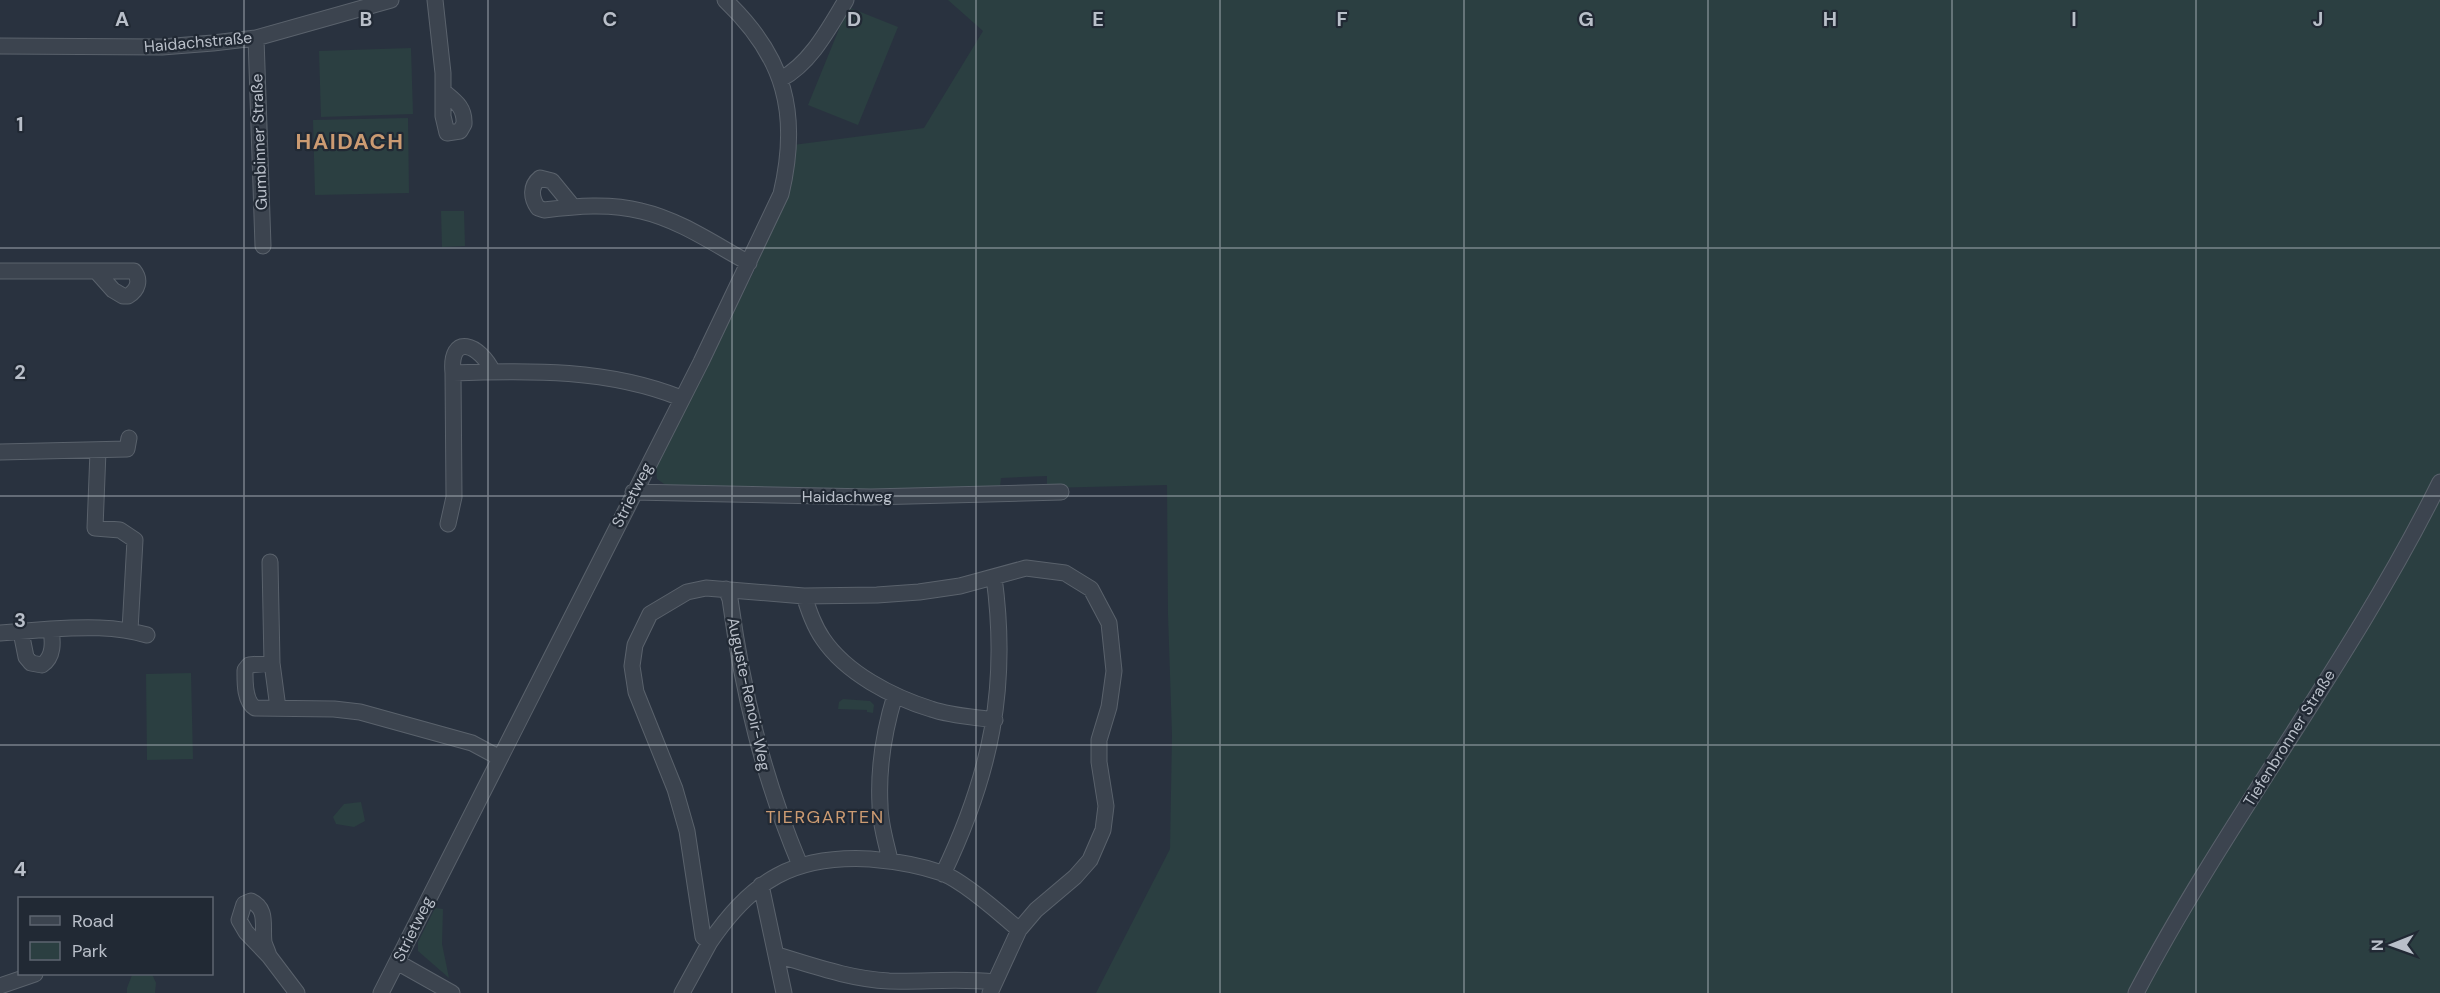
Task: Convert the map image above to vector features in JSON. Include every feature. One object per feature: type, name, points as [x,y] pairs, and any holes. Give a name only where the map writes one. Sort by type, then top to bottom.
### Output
[{"type":"street","name":"Haidachstraße","points":[[0,46],[162,47],[256,38],[391,0]]},
{"type":"street","points":[[435,0],[443,91]]},
{"type":"street","points":[[725,0],[762,40],[781,78],[792,73],[803,62],[821,40],[846,0]]},
{"type":"street","name":"Gumbinner Straße","points":[[256,38],[263,246]]},
{"type":"street","name":"Strietweg","points":[[381,993],[749,263],[781,194],[788,163],[787,107],[781,78]]},
{"type":"street","points":[[570,207],[605,206],[642,211],[682,225],[749,263]]},
{"type":"street","points":[[0,271],[96,271]]},
{"type":"street","points":[[448,524],[454,497],[452,358],[459,349],[467,346],[475,348],[488,362],[493,372]]},
{"type":"street","points":[[453,373],[599,375],[656,388],[681,398]]},
{"type":"street","points":[[0,452],[128,449],[129,438]]},
{"type":"street","points":[[98,451],[95,528],[120,530],[135,540],[130,630]]},
{"type":"street","name":"Tiefenbronner Straße","points":[[2136,993],[2181,912],[2379,595],[2440,482]]},
{"type":"street","name":"Haidachweg","points":[[633,492],[872,497],[1061,492]]},
{"type":"street","points":[[270,562],[272,663],[278,708]]},
{"type":"street","points":[[710,942],[703,937],[689,843],[675,789],[636,692],[632,666],[635,645],[643,624],[653,611],[687,592],[706,588],[804,596],[919,592],[960,586],[1026,568],[1042,568],[1065,573],[1091,589],[1101,604],[1109,623],[1114,671],[1109,707],[1099,740],[1099,762],[1106,806],[1100,841],[1090,860],[1075,877],[1036,909],[1019,930],[992,987],[975,980],[873,979],[832,972],[777,955]]},
{"type":"street","points":[[943,874],[975,800],[995,720],[1000,663],[994,577]]},
{"type":"street","name":"Auguste-Renoir-Weg","points":[[726,589],[730,599],[741,672],[765,774],[800,865]]},
{"type":"street","points":[[804,596],[812,620],[823,640],[850,667],[895,695],[932,710],[995,720]]},
{"type":"street","points":[[0,633],[81,627],[130,630],[147,635]]},
{"type":"street","points":[[21,632],[26,657],[31,663],[42,665],[51,654],[51,629]]},
{"type":"street","points":[[272,663],[246,667],[247,696],[250,705],[255,708],[360,712],[472,743],[500,758]]},
{"type":"street","points":[[890,860],[879,806],[887,722],[895,695]]},
{"type":"street","points":[[682,993],[710,942],[733,910],[761,885],[800,865],[841,858],[890,860],[943,874],[988,904],[1019,930]]},
{"type":"street","points":[[761,885],[784,993]]},
{"type":"street","points":[[269,956],[297,993]]},
{"type":"street","points":[[397,962],[452,993]]},
{"type":"street","points":[[0,986],[29,975]]},
{"type":"green space","points":[[948,0],[2440,0],[2440,993],[1096,993],[1170,849],[1172,735],[1167,485],[1047,488],[1047,476],[1001,478],[1000,487],[872,490],[667,486],[657,479],[656,467],[756,267],[782,202],[793,145],[924,128],[983,31]]},
{"type":"green space","points":[[848,7],[898,27],[858,125],[808,105]]},
{"type":"green space","points":[[411,48],[413,114],[321,117],[319,51]]},
{"type":"green space","points":[[408,118],[409,193],[315,195],[313,120]]},
{"type":"green space","points":[[441,211],[464,211],[465,246],[442,247]]},
{"type":"green space","points":[[191,673],[193,759],[147,760],[146,674]]},
{"type":"green space","points":[[843,699],[870,701],[874,705],[873,713],[867,710],[838,709],[839,702]]},
{"type":"green space","points":[[361,802],[365,821],[354,827],[336,824],[333,817],[344,804]]},
{"type":"green space","points":[[435,908],[443,909],[442,944],[449,978],[418,951],[418,942]]},
{"type":"green space","points":[[132,975],[152,975],[156,983],[155,993],[127,993]]},
{"type":"district","name":"HAIDACH","points":[[350,141]]},
{"type":"district","name":"TIERGARTEN","points":[[825,817]]}]
